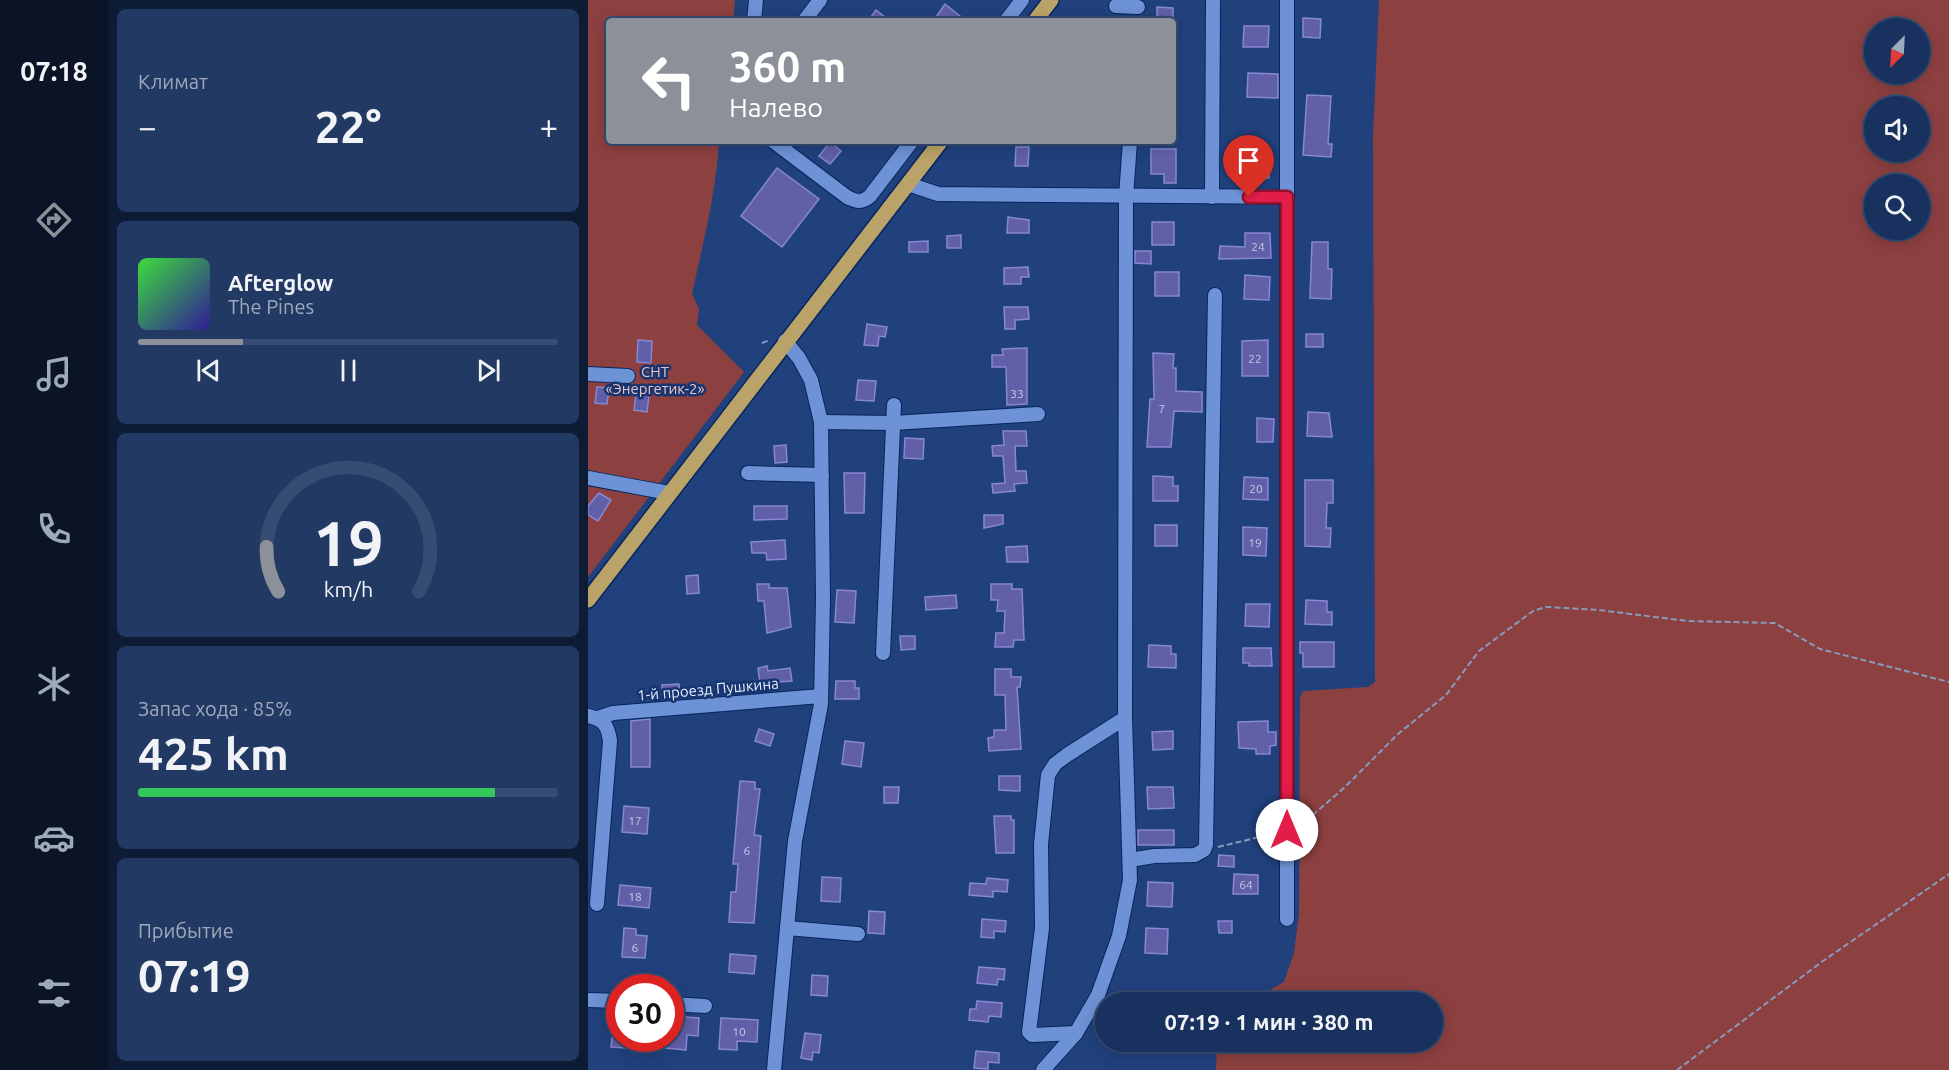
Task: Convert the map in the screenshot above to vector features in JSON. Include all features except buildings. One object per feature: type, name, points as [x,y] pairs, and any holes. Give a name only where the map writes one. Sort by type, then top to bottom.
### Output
[{"type":"main road","points":[[1037,18],[1051,0]]},
{"type":"main road","points":[[588,600],[785,340],[939,144]]},
{"type":"street","points":[[754,18],[756,0]]},
{"type":"street","points":[[806,18],[820,0]]},
{"type":"street","points":[[1008,18],[1022,0]]},
{"type":"street","points":[[1212,197],[1213,0]]},
{"type":"street","points":[[1287,0],[1287,919]]},
{"type":"street","points":[[1116,6],[1138,9]]},
{"type":"street","points":[[777,144],[847,197],[864,201],[910,144]]},
{"type":"street","points":[[1043,1070],[1076,1033],[1098,995],[1119,936],[1128,901],[1130,860],[1125,718],[1126,197],[1130,144]]},
{"type":"street","points":[[908,184],[938,194],[1287,197]]},
{"type":"street","points":[[1130,860],[1154,856],[1196,855],[1204,850],[1206,845],[1215,295]]},
{"type":"street","points":[[774,1070],[795,841],[805,776],[818,726],[821,696],[821,422],[811,380],[799,358],[785,340]]},
{"type":"street","points":[[588,374],[628,376]]},
{"type":"street","points":[[883,653],[894,405]]},
{"type":"street","points":[[821,422],[893,423],[1038,414]]},
{"type":"street","points":[[748,473],[822,475]]},
{"type":"street","points":[[588,478],[669,494]]},
{"type":"street","name":"1-й проезд Пушкина","points":[[593,717],[613,713],[821,696]]},
{"type":"street","name":"1-й проезд Пушкина","points":[[593,717],[609,729],[610,741],[597,904]]},
{"type":"street","points":[[1076,1033],[1032,1035],[1029,1032],[1042,928],[1041,844],[1044,785],[1055,764],[1125,718]]},
{"type":"street","points":[[787,928],[858,934]]},
{"type":"street","points":[[588,1000],[606,1001]]},
{"type":"street","points":[[684,1005],[705,1006]]},
{"type":"path","points":[[1215,848],[1225,843],[1300,826],[1398,734],[1438,703],[1479,651],[1533,611],[1546,607],[1599,610],[1688,621],[1775,623],[1820,649],[1949,682]]},
{"type":"path","points":[[1677,1070],[1823,961],[1949,874]]},
{"type":"green space","name":"СНТ «Энергетик-2»","points":[[588,0],[735,0],[733,18],[606,18],[606,144],[719,144],[712,199],[692,294],[699,309],[697,325],[744,372],[588,577]]},
{"type":"green space","points":[[1379,0],[1949,0],[1949,1070],[1216,1070],[1217,1052],[1443,1052],[1443,992],[1266,992],[1284,982],[1294,953],[1299,913],[1300,698],[1303,691],[1368,687],[1375,682],[1373,137]]},
{"type":"route","points":[[1249,197],[1287,197],[1287,830]]}]
